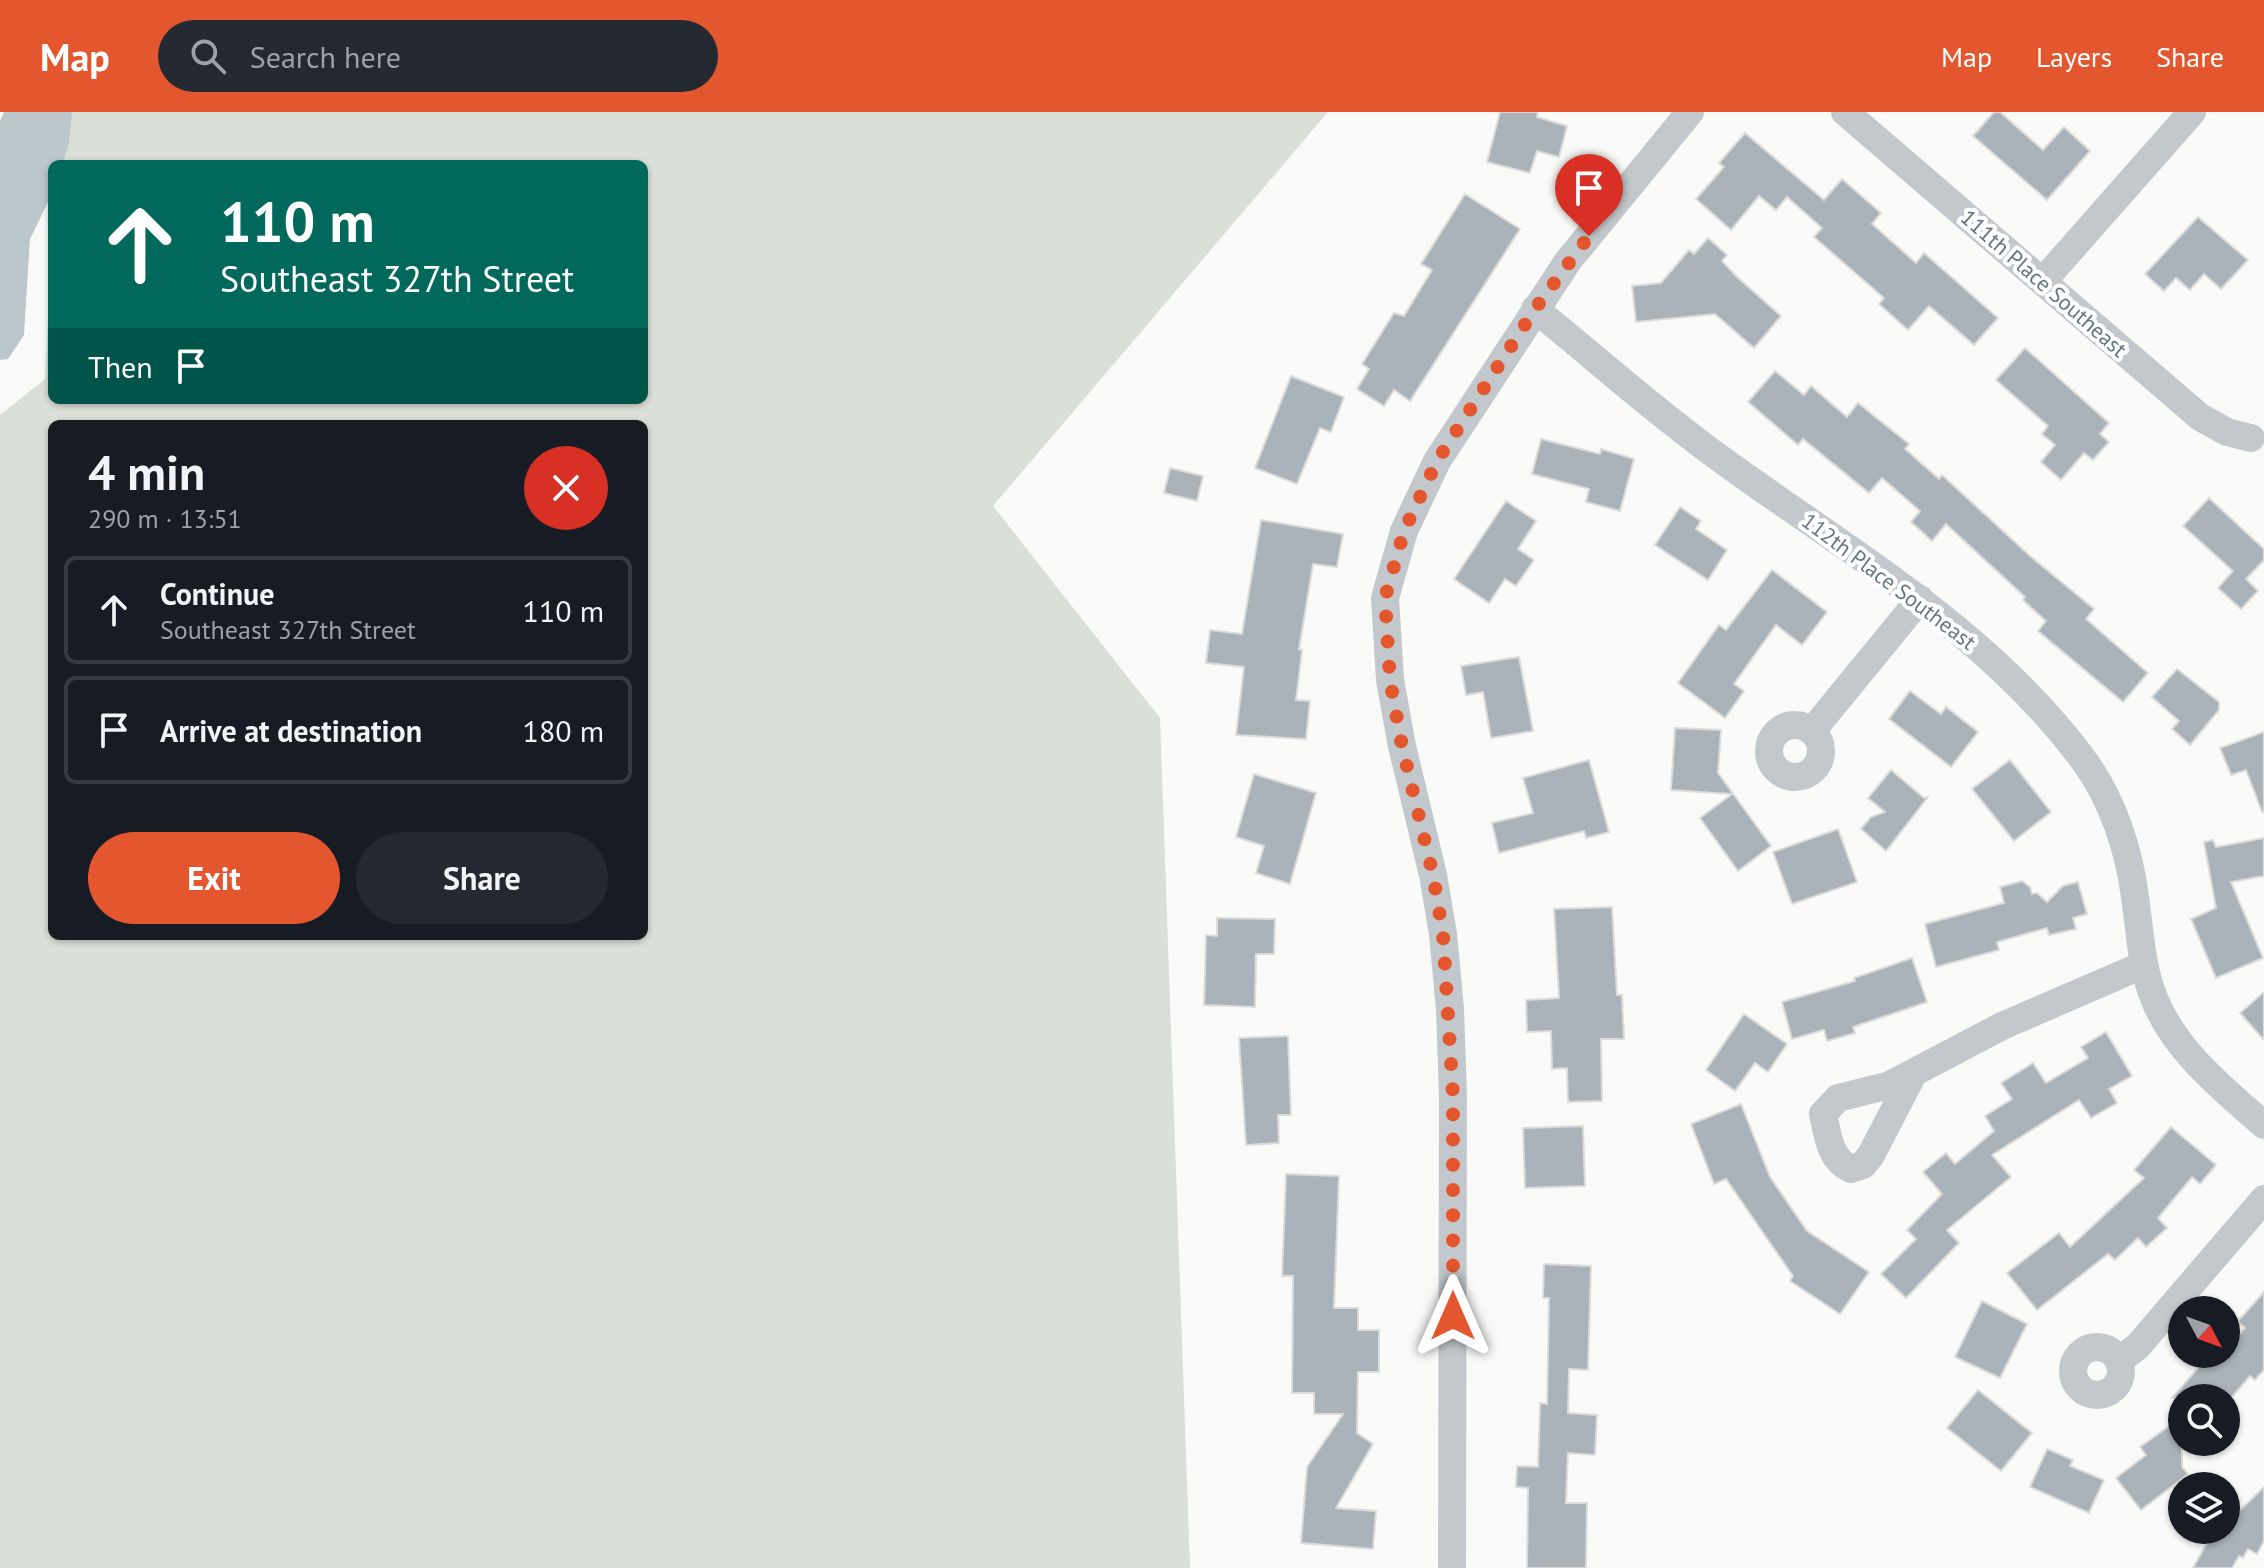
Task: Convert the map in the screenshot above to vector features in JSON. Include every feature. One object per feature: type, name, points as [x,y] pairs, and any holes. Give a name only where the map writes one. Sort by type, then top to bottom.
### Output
[{"type":"street","points":[[1452,1568],[1453,1096],[1448,994],[1443,934],[1433,875],[1390,680],[1385,598],[1404,531],[1437,461],[1568,261],[1690,112]]},
{"type":"street","name":"111th Place Southeast","points":[[1845,112],[2200,417],[2227,432],[2251,438]]},
{"type":"street","points":[[2043,281],[2192,112]]},
{"type":"street","name":"112th Place Southeast","points":[[1535,309],[1725,462],[1920,599],[2016,683],[2055,725],[2092,773],[2117,823],[2135,893],[2143,965],[2155,1001],[2182,1044],[2220,1085],[2264,1125]]},
{"type":"street","points":[[1812,731],[1920,599]]},
{"type":"street","points":[[1913,1074],[2002,1026],[2143,965]]},
{"type":"street","points":[[2119,1361],[2138,1346],[2264,1199]]},
{"type":"shaded area","points":[[4,112],[72,112],[69,143],[63,160],[48,160],[48,202],[30,239],[24,335],[8,359],[0,360],[0,121]]},
{"type":"shaded area","points":[[59,112],[1328,112],[993,506],[1160,718],[1190,1568],[0,1568],[0,415],[45,379],[48,323],[48,404],[648,404],[648,160],[56,160]]},
{"type":"building","points":[[1500,112],[1538,112],[1537,117],[1567,126],[1559,157],[1537,151],[1530,173],[1487,162]]},
{"type":"building","points":[[1994,112],[2000,112],[2043,150],[2064,127],[2090,151],[2047,200],[1973,136]]},
{"type":"building","points":[[1745,133],[1824,200],[1842,179],[1881,213],[1872,224],[1916,263],[1924,253],[1998,318],[1974,345],[1929,306],[1908,330],[1879,304],[1884,298],[1814,237],[1822,228],[1787,197],[1776,210],[1759,196],[1731,230],[1696,199],[1724,167],[1719,163]]},
{"type":"building","points":[[1465,194],[1520,229],[1410,401],[1394,390],[1384,406],[1357,389],[1369,369],[1362,364],[1394,313],[1404,316],[1432,270],[1421,264]]},
{"type":"building","points":[[2198,217],[2248,260],[2221,289],[2204,274],[2190,290],[2176,278],[2164,291],[2145,274]]},
{"type":"building","points":[[1708,238],[1727,255],[1722,261],[1736,276],[1781,316],[1754,348],[1715,314],[1636,322],[1632,286],[1661,283],[1689,250],[1694,254]]},
{"type":"building","points":[[2025,348],[2109,423],[2100,434],[2109,442],[2093,460],[2084,453],[2061,480],[2041,462],[2055,445],[2042,434],[2048,426],[1996,380]]},
{"type":"building","points":[[1775,371],[1804,395],[1811,386],[1847,417],[1858,403],[1909,444],[1905,449],[1939,479],[1942,475],[2030,556],[2094,609],[2086,619],[2148,673],[2123,702],[2038,631],[2046,621],[2023,600],[2025,597],[1946,524],[1932,541],[1911,522],[1920,511],[1882,478],[1869,493],[1803,439],[1798,445],[1748,402]]},
{"type":"building","points":[[1291,376],[1344,397],[1331,432],[1320,428],[1297,484],[1255,468]]},
{"type":"building","points":[[1541,439],[1600,454],[1601,449],[1634,459],[1620,511],[1586,502],[1589,489],[1532,474]]},
{"type":"building","points":[[1170,468],[1203,476],[1197,501],[1164,493]]},
{"type":"building","points":[[2209,498],[2264,549],[2264,560],[2246,579],[2258,591],[2241,609],[2218,588],[2233,571],[2183,526]]},
{"type":"building","points":[[1506,501],[1536,521],[1518,549],[1534,560],[1516,586],[1505,579],[1489,603],[1454,579]]},
{"type":"building","points":[[1680,507],[1701,521],[1696,529],[1727,550],[1708,580],[1655,545]]},
{"type":"building","points":[[1261,520],[1343,534],[1337,567],[1313,564],[1299,649],[1302,650],[1296,700],[1310,701],[1306,739],[1236,735],[1244,667],[1206,663],[1210,630],[1242,634]]},
{"type":"building","points":[[1772,570],[1827,612],[1802,645],[1776,625],[1734,684],[1744,691],[1725,718],[1678,683],[1719,625],[1726,630]]},
{"type":"building","points":[[1519,657],[1533,731],[1491,738],[1483,692],[1466,695],[1461,666]]},
{"type":"building","points":[[2177,669],[2219,702],[2219,710],[2190,745],[2172,729],[2179,721],[2152,697]]},
{"type":"building","points":[[1910,691],[1941,714],[1946,707],[1978,732],[1951,767],[1889,719]]},
{"type":"building","points":[[1675,728],[1721,730],[1718,773],[1771,846],[1738,871],[1700,818],[1732,794],[1671,790]]},
{"type":"building","points":[[2264,732],[2262,812],[2246,770],[2231,775],[2220,748]]},
{"type":"building","points":[[1589,760],[1609,832],[1586,838],[1584,831],[1499,853],[1492,823],[1533,813],[1523,778]]},
{"type":"building","points":[[2010,760],[2051,812],[2014,841],[1972,789]]},
{"type":"building","points":[[1891,770],[1924,798],[1928,797],[1886,851],[1861,829],[1871,817],[1885,812],[1868,798]]},
{"type":"building","points":[[1254,774],[1316,793],[1290,884],[1256,873],[1264,846],[1236,837]]},
{"type":"building","points":[[1838,829],[1857,882],[1792,904],[1773,852]]},
{"type":"building","points":[[2264,838],[2264,876],[2231,882],[2263,958],[2216,978],[2191,919],[2216,908],[2204,842],[2213,840],[2216,847]]},
{"type":"building","points":[[2022,881],[2030,887],[2032,894],[2037,893],[2047,902],[2063,886],[2078,882],[2087,914],[2073,918],[2076,929],[2049,935],[2047,928],[1997,942],[1999,950],[1936,967],[1925,924],[2004,903],[2000,887]]},
{"type":"building","points":[[1612,907],[1617,995],[1622,995],[1624,1039],[1601,1039],[1602,1101],[1568,1102],[1567,1068],[1552,1069],[1551,1031],[1527,1032],[1526,1000],[1559,998],[1554,909]]},
{"type":"building","points":[[1217,918],[1275,919],[1274,954],[1256,954],[1255,1007],[1204,1005],[1206,935],[1217,936]]},
{"type":"building","points":[[1912,958],[1927,1002],[1853,1027],[1855,1033],[1827,1041],[1824,1030],[1792,1039],[1782,1002],[1855,981],[1854,978]]},
{"type":"building","points":[[2264,992],[2264,1040],[2240,1013]]},
{"type":"building","points":[[1744,1014],[1787,1044],[1768,1072],[1755,1063],[1735,1091],[1706,1070]]},
{"type":"building","points":[[2106,1032],[2132,1076],[2109,1089],[2117,1103],[2091,1118],[2079,1100],[1992,1155],[2011,1177],[1947,1230],[1959,1243],[1906,1298],[1881,1274],[1916,1239],[1907,1230],[1942,1194],[1923,1172],[1946,1153],[1955,1164],[1994,1131],[1985,1116],[2012,1099],[2001,1083],[2033,1063],[2046,1083],[2088,1058],[2081,1047]]},
{"type":"building","points":[[1288,1036],[1291,1115],[1278,1115],[1279,1143],[1246,1145],[1239,1038]]},
{"type":"building","points":[[1741,1104],[1770,1177],[1807,1231],[1869,1272],[1840,1314],[1790,1281],[1793,1276],[1726,1179],[1714,1184],[1691,1124]]},
{"type":"building","points":[[1583,1126],[1585,1186],[1525,1188],[1523,1128]]},
{"type":"building","points":[[2171,1127],[2216,1165],[2200,1184],[2192,1177],[2158,1218],[2167,1228],[2146,1247],[2138,1238],[2115,1260],[2108,1254],[2037,1310],[2007,1273],[2059,1233],[2070,1247],[2144,1178],[2134,1170]]},
{"type":"building","points":[[1286,1174],[1339,1176],[1334,1308],[1358,1308],[1358,1330],[1379,1330],[1379,1372],[1358,1372],[1357,1433],[1373,1444],[1336,1508],[1376,1511],[1373,1549],[1301,1543],[1307,1467],[1343,1414],[1314,1414],[1314,1393],[1292,1393],[1293,1276],[1282,1276]]},
{"type":"building","points":[[1544,1264],[1591,1266],[1588,1370],[1569,1369],[1568,1413],[1597,1415],[1595,1455],[1568,1453],[1566,1503],[1587,1503],[1586,1568],[1527,1568],[1528,1488],[1516,1487],[1517,1466],[1538,1467],[1540,1403],[1547,1404],[1549,1298],[1543,1298]]},
{"type":"building","points":[[2264,1292],[2264,1370],[2255,1380],[2250,1376],[2240,1388],[2240,1384],[2184,1384],[2198,1368],[2240,1368],[2240,1334],[2245,1328],[2240,1319]]},
{"type":"building","points":[[1982,1301],[2027,1324],[2000,1378],[1955,1357]]},
{"type":"building","points":[[1978,1390],[2032,1433],[2001,1471],[1947,1428]]},
{"type":"building","points":[[2168,1427],[2168,1456],[2182,1456],[2182,1467],[2186,1472],[2168,1472],[2168,1489],[2141,1510],[2116,1478],[2146,1455],[2140,1447]]},
{"type":"building","points":[[2047,1449],[2073,1460],[2070,1466],[2104,1480],[2089,1513],[2030,1487]]},
{"type":"building","points":[[2264,1487],[2264,1541],[2257,1554],[2248,1549],[2232,1568],[2193,1568],[2206,1544],[2240,1544],[2240,1510]]},
{"type":"route","points":[[1453,1316],[1453,1096],[1443,934],[1390,680],[1385,598],[1404,531],[1437,461],[1535,309],[1589,236]]}]
